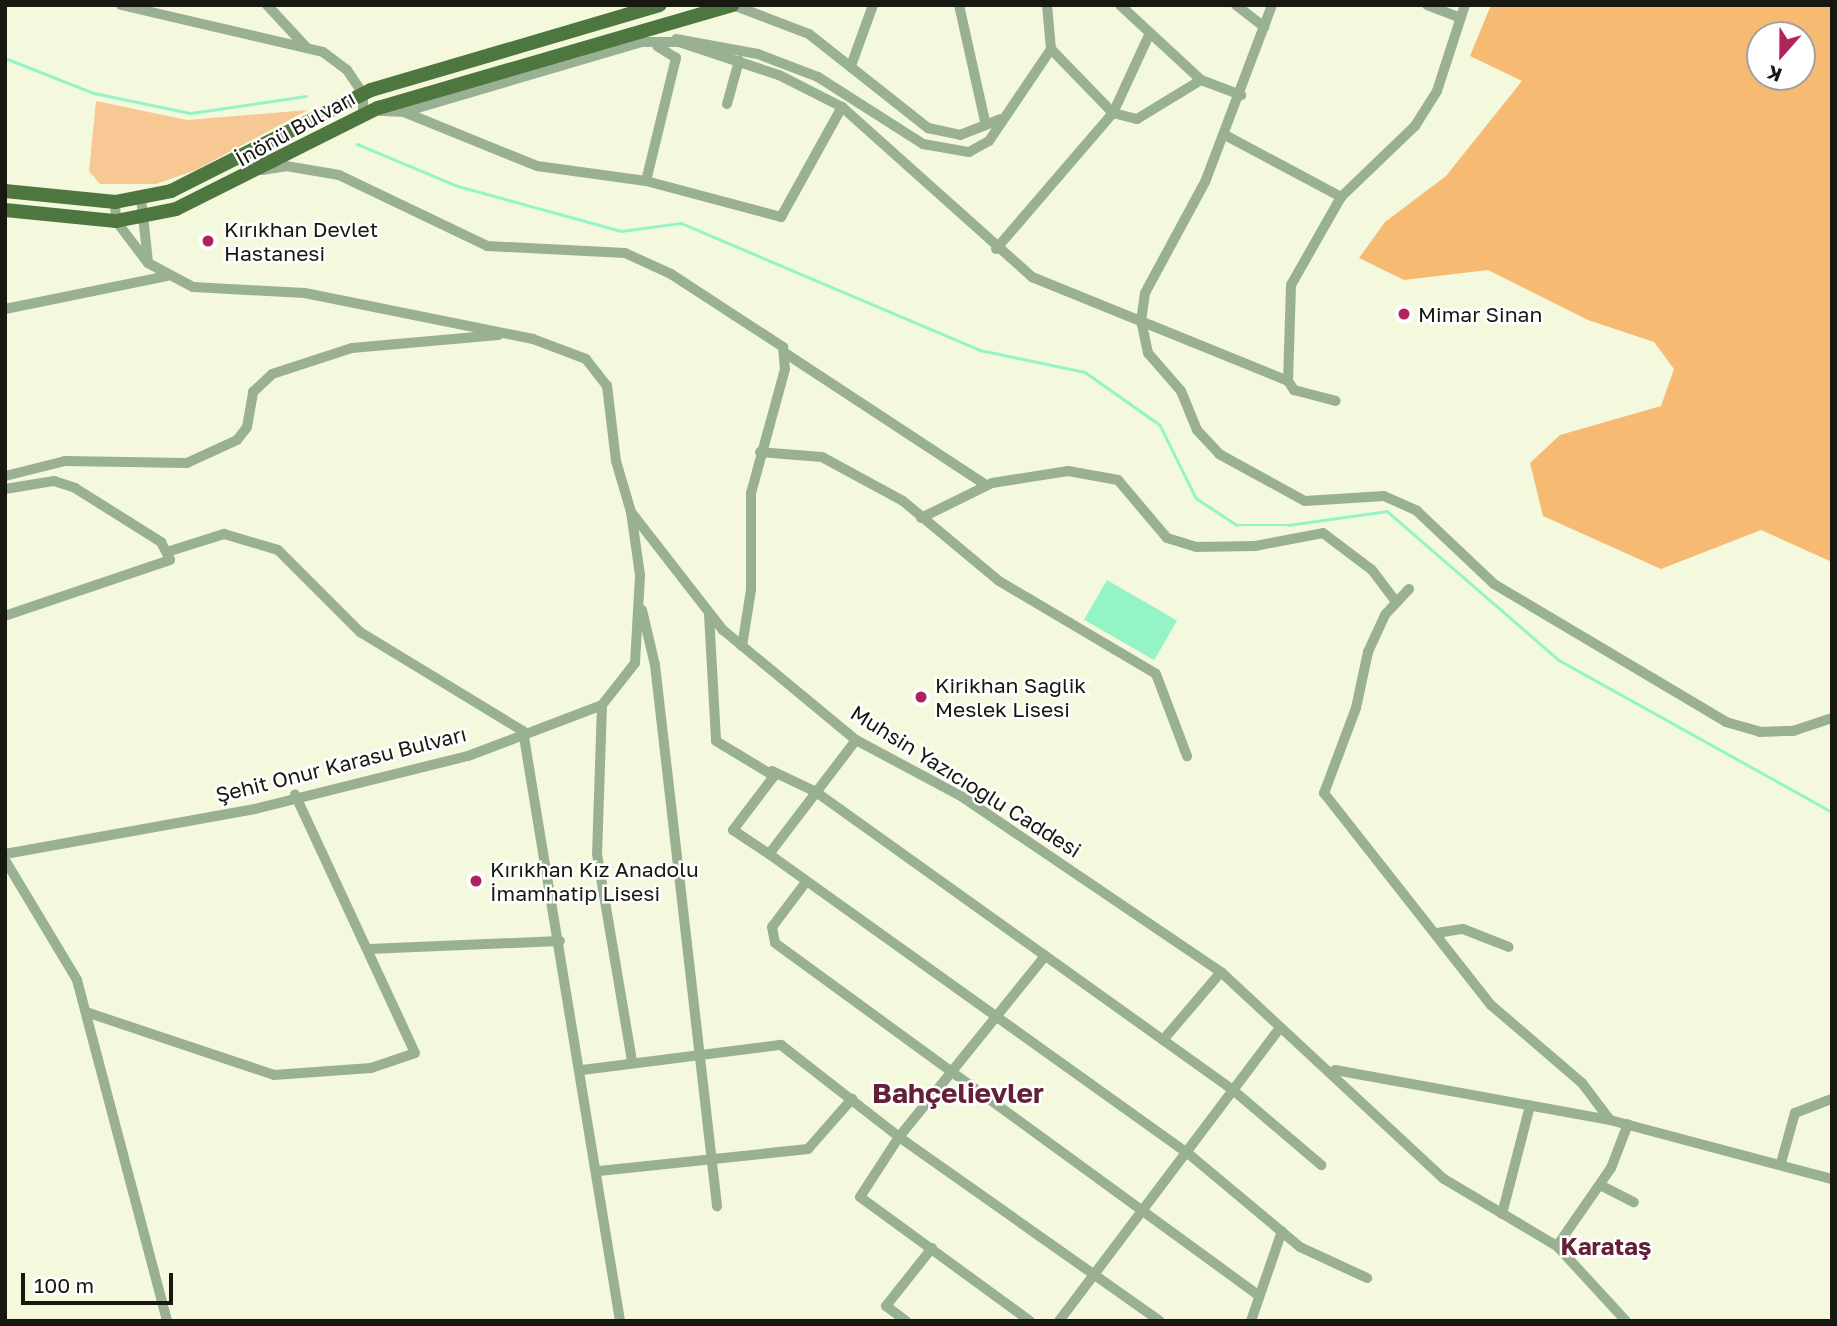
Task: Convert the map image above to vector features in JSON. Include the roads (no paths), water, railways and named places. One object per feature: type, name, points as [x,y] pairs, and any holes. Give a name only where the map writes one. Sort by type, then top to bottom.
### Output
[{"type":"main road","name":"İnönü Bulvarı","points":[[5,191],[115,202],[141,197],[223,169],[363,94],[660,5]]},
{"type":"main road","name":"İnönü Bulvarı","points":[[5,210],[116,221],[176,209],[262,170],[373,110],[732,5]]},
{"type":"street","points":[[121,5],[307,48],[347,70],[363,94],[376,97],[373,110],[404,113],[537,166],[646,181],[781,217],[842,107]]},
{"type":"street","points":[[267,5],[307,48]]},
{"type":"street","points":[[732,5],[808,34],[852,63],[928,128],[960,135],[985,121],[1001,119]]},
{"type":"street","points":[[852,63],[873,5]]},
{"type":"street","points":[[959,5],[985,121]]},
{"type":"street","points":[[1047,5],[1051,49],[1113,113],[1145,118],[1201,80]]},
{"type":"street","points":[[1119,5],[1201,80],[1241,95]]},
{"type":"street","points":[[1236,5],[1264,27]]},
{"type":"street","points":[[1272,5],[1225,135],[1145,293],[1141,320],[1155,366],[1181,391],[1197,430],[1219,454],[1274,489],[1305,501],[1384,496],[1417,511],[1494,584],[1726,722],[1760,732],[1793,731],[1832,718]]},
{"type":"street","points":[[1427,5],[1461,18]]},
{"type":"street","points":[[1288,381],[1291,285],[1341,197],[1415,126],[1437,91],[1465,5]]},
{"type":"street","points":[[996,249],[1113,113],[1149,35]]},
{"type":"street","points":[[404,113],[642,42],[694,38],[758,54],[855,95],[899,130],[944,153],[969,152],[989,141],[1001,119],[1051,49]]},
{"type":"street","points":[[642,42],[679,42],[739,61],[842,107],[996,249],[1032,277],[1288,381],[1294,390],[1336,401]]},
{"type":"street","points":[[642,42],[670,49],[676,58],[646,181]]},
{"type":"street","points":[[727,104],[739,61]]},
{"type":"street","points":[[1225,135],[1341,197]]},
{"type":"street","points":[[262,170],[286,166],[340,176],[487,246],[625,253],[671,274],[785,353],[986,485]]},
{"type":"street","points":[[141,197],[147,215],[148,262]]},
{"type":"street","points":[[115,202],[116,221]]},
{"type":"street","name":"Muhsin Yazıcıoğlu Caddesi","points":[[116,221],[148,262],[167,276],[192,287],[304,293],[506,333],[586,359],[607,386],[616,461],[631,512],[657,537],[709,614],[742,646],[856,740],[961,796],[1221,971],[1280,1028],[1333,1069],[1444,1179],[1557,1246],[1626,1321]]},
{"type":"street","points":[[5,309],[167,276]]},
{"type":"street","points":[[5,476],[65,460],[187,463],[237,440],[247,427],[253,392],[272,374],[352,348],[506,333]]},
{"type":"street","points":[[742,646],[760,452],[785,353]]},
{"type":"street","points":[[760,452],[822,457],[903,501],[999,581],[1156,674],[1187,755]]},
{"type":"street","points":[[921,518],[986,485],[1068,471],[1118,480],[1167,538],[1196,547],[1255,546],[1323,533],[1371,570],[1395,600]]},
{"type":"street","points":[[5,489],[54,481],[75,488],[170,551]]},
{"type":"street","points":[[631,512],[638,597],[635,663],[601,705],[597,854],[632,1061]]},
{"type":"street","points":[[170,551],[223,534],[278,550],[377,645],[523,731],[582,1070],[620,1321]]},
{"type":"street","points":[[5,616],[161,565],[170,560],[170,551]]},
{"type":"street","points":[[1409,589],[1395,600],[1368,652],[1356,708],[1324,793],[1510,1026],[1582,1083],[1610,1120]]},
{"type":"street","points":[[638,597],[654,665],[714,1159],[717,1206]]},
{"type":"street","points":[[709,614],[716,741],[816,792],[1233,1090],[1321,1165]]},
{"type":"street","name":"Şehit Onur Karasu Bulvarı","points":[[5,853],[255,809],[295,795],[468,756],[523,731],[601,705]]},
{"type":"street","points":[[769,854],[856,740]]},
{"type":"street","points":[[772,771],[733,830],[999,1015],[1190,1155],[1300,1247],[1367,1278]]},
{"type":"street","points":[[86,1012],[262,1073],[371,1068],[408,1058],[415,1043],[295,795]]},
{"type":"street","points":[[5,860],[65,957],[86,1012],[167,1321]]},
{"type":"street","points":[[806,882],[772,927],[775,943],[1258,1295]]},
{"type":"street","points":[[1437,933],[1463,929],[1508,947]]},
{"type":"street","points":[[369,949],[559,941]]},
{"type":"street","points":[[1030,1321],[860,1197],[899,1138],[1045,956]]},
{"type":"street","points":[[1163,1040],[1221,971]]},
{"type":"street","points":[[1059,1321],[1094,1273],[1190,1155],[1233,1090],[1280,1028]]},
{"type":"street","points":[[582,1070],[700,1051],[781,1045],[899,1138],[1160,1321]]},
{"type":"street","points":[[1333,1069],[1610,1120],[1781,1163],[1832,1179]]},
{"type":"street","points":[[598,1171],[808,1149],[852,1099]]},
{"type":"street","points":[[1781,1163],[1795,1113],[1832,1099]]},
{"type":"street","points":[[1502,1214],[1530,1106]]},
{"type":"street","points":[[1557,1246],[1600,1185],[1628,1124]]},
{"type":"street","points":[[1600,1185],[1634,1202]]},
{"type":"street","points":[[1251,1321],[1282,1231]]},
{"type":"street","points":[[906,1321],[886,1306],[932,1248]]},
{"type":"waterway","points":[[5,58],[94,93],[191,113],[306,96]]},
{"type":"waterway","points":[[357,144],[458,186],[621,231],[681,223],[980,350],[1085,372],[1160,425],[1196,498],[1237,525],[1288,525],[1387,511],[1559,660],[1832,812]]},
{"type":"place","name":"Kırıkhan Devlet Hastanesi","points":[[208,241]]},
{"type":"place","name":"Mimar Sinan","points":[[1404,314]]},
{"type":"place","name":"Kirikhan Saglik Meslek Lisesi","points":[[921,697]]},
{"type":"place","name":"Kırıkhan Kız Anadolu İmamhatip Lisesi","points":[[476,881]]},
{"type":"district","name":"Bahçelievler","points":[[958,1093]]},
{"type":"district","name":"Karataş","points":[[1606,1246]]}]
